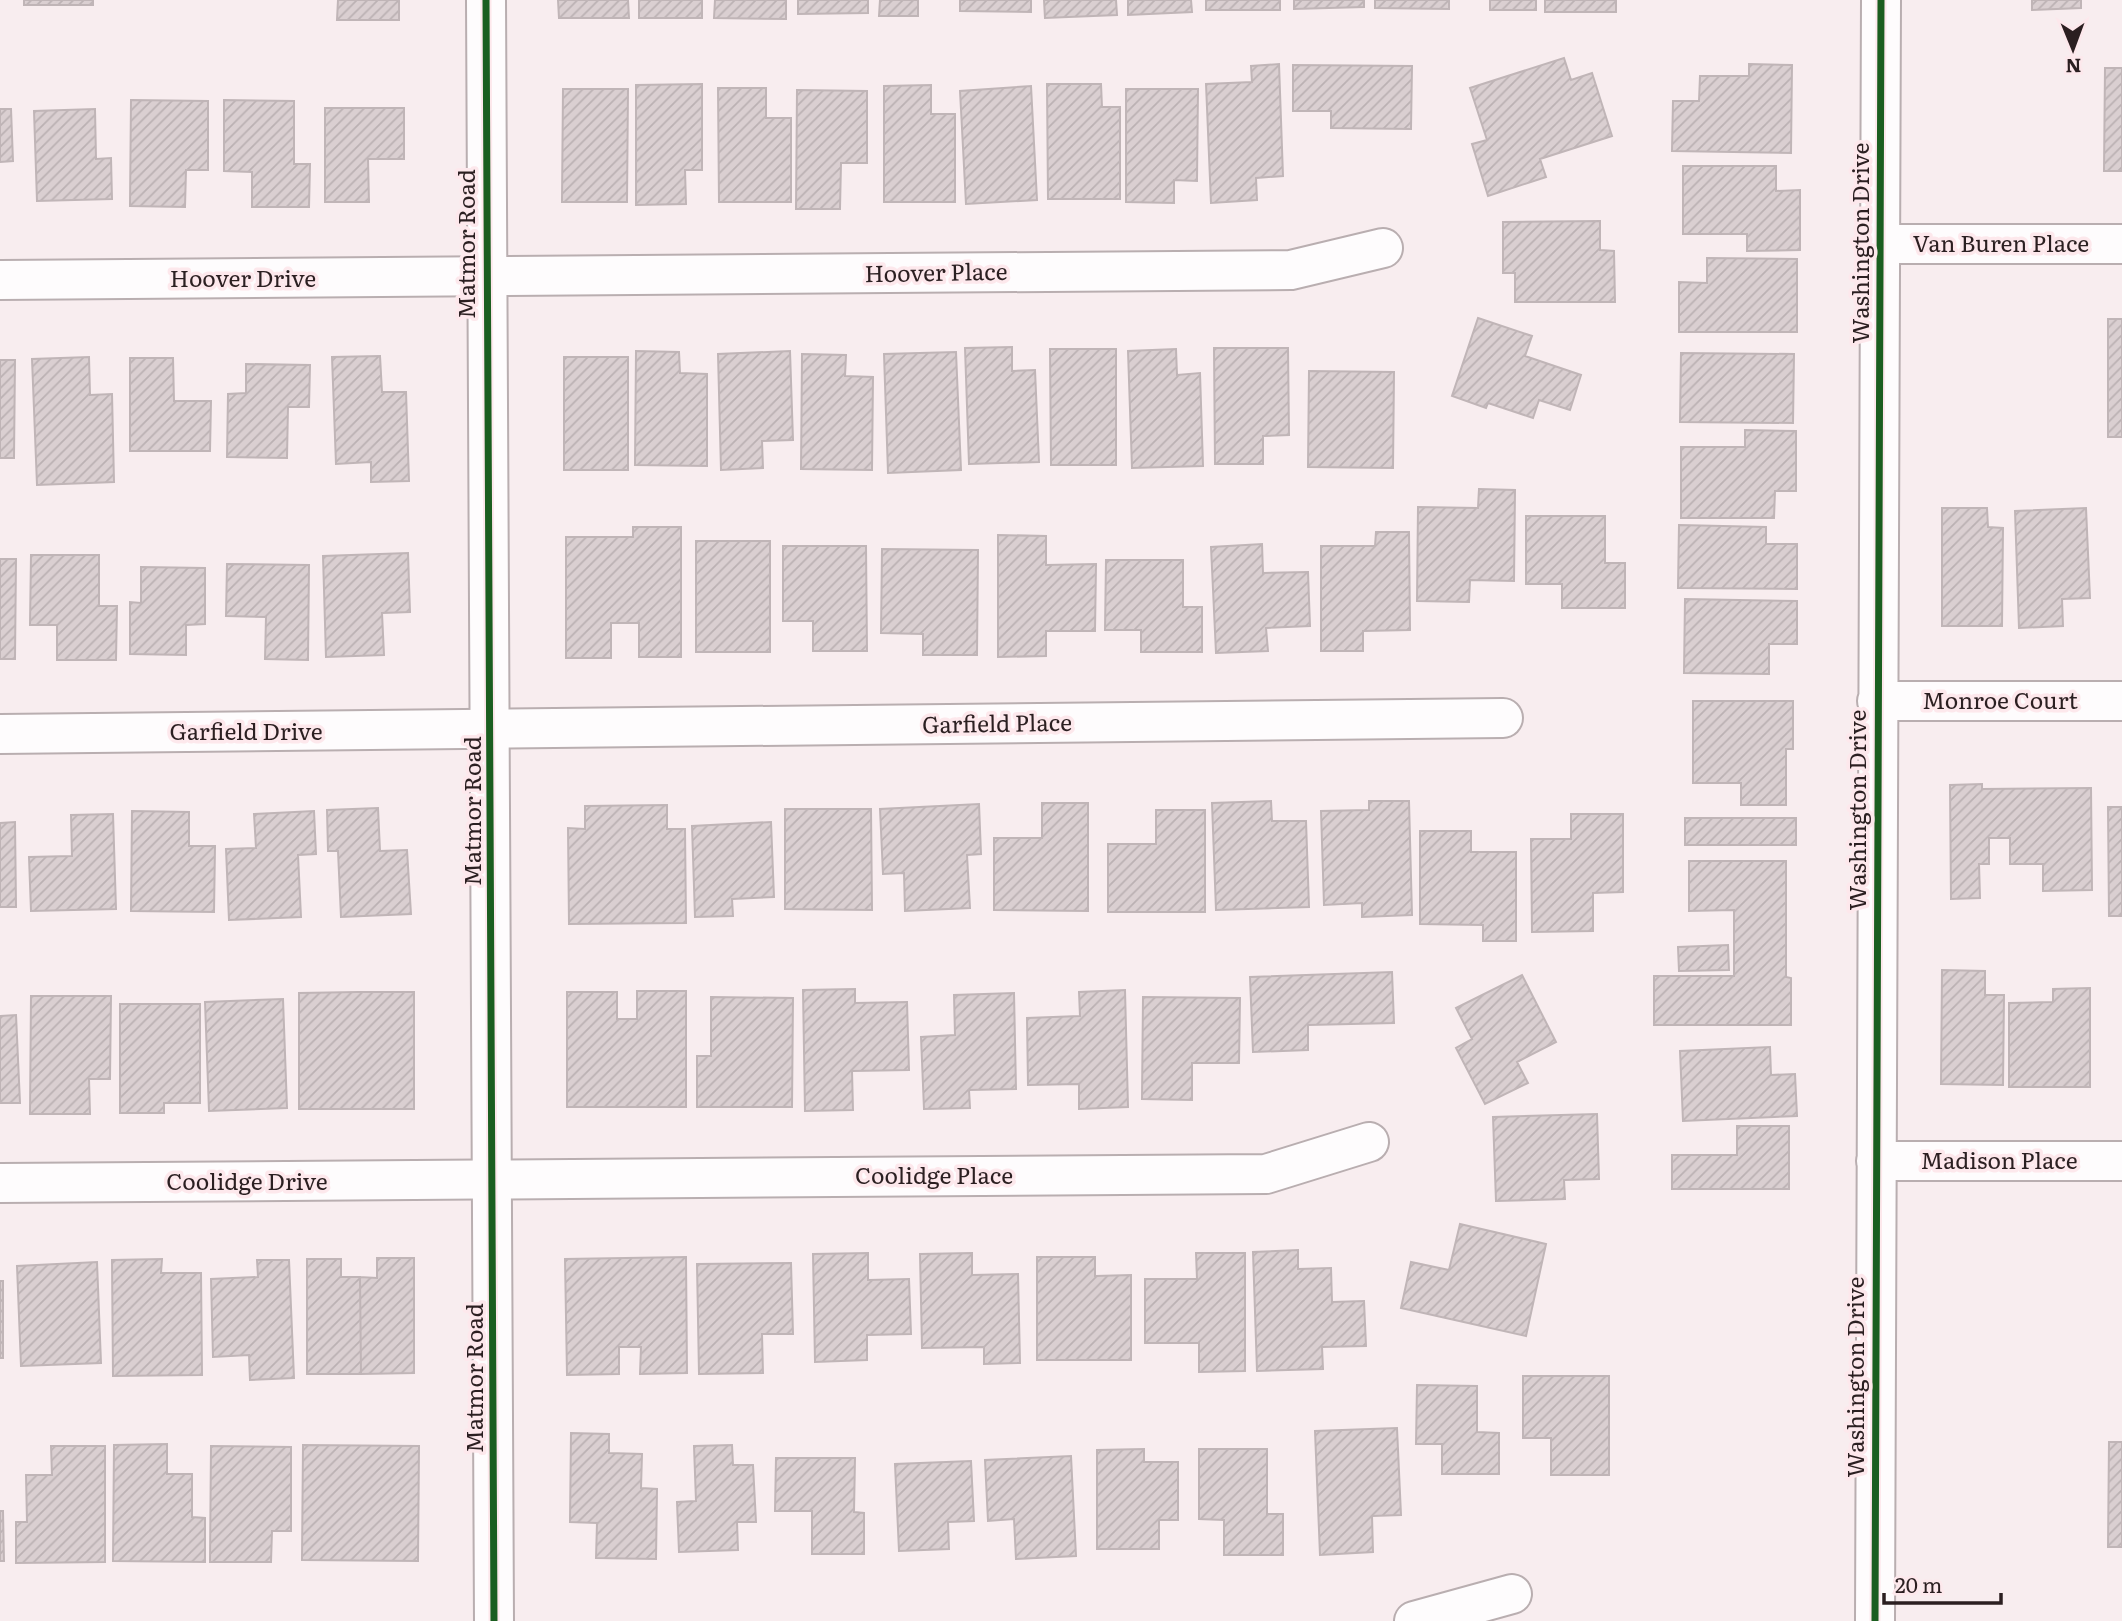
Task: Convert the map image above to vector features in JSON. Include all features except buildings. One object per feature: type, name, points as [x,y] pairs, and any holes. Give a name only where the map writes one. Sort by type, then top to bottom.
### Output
[{"type":"street","name":"Matmor Road","points":[[486,0],[486,277],[492,730],[494,1621]]},
{"type":"street","name":"Washington Drive","points":[[1874,1621],[1881,0]]},
{"type":"street","name":"Van Buren Place","points":[[1881,244],[2122,244]]},
{"type":"street","name":"Hoover Place","points":[[486,277],[1291,270],[1383,248]]},
{"type":"street","name":"Hoover Drive","points":[[0,281],[486,277]]},
{"type":"street","name":"Monroe Court","points":[[1877,701],[2122,701]]},
{"type":"street","name":"Garfield Place","points":[[492,730],[1503,718]]},
{"type":"street","name":"Garfield Drive","points":[[0,734],[492,730]]},
{"type":"street","name":"Coolidge Place","points":[[494,1180],[1266,1174],[1369,1142]]},
{"type":"street","name":"Madison Place","points":[[1876,1161],[2122,1161]]},
{"type":"street","name":"Coolidge Drive","points":[[0,1183],[494,1180]]},
{"type":"street","points":[[1413,1621],[1512,1594]]},
{"type":"cycle path","points":[[486,0],[494,1621]]},
{"type":"cycle path","points":[[1875,1621],[1881,0]]}]
